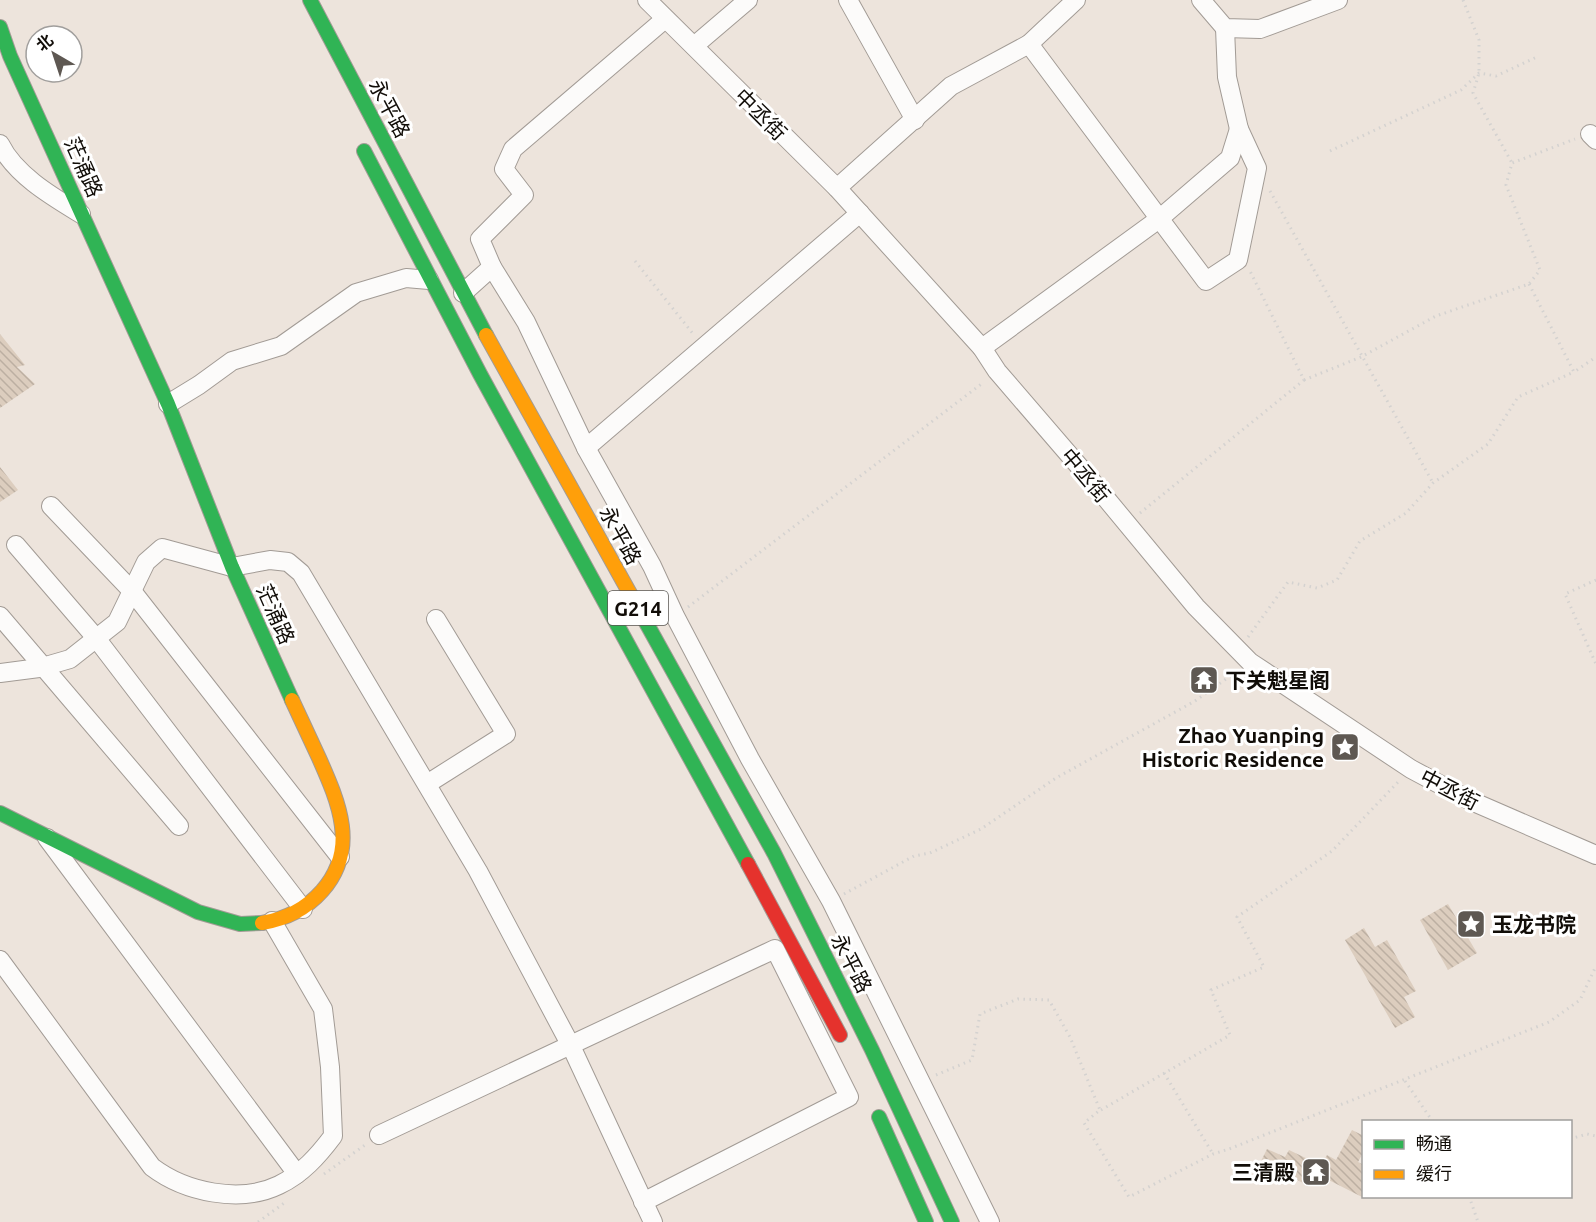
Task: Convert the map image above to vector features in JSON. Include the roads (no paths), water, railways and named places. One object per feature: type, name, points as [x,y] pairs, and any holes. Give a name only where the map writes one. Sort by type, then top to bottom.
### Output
[{"type":"main road","name":"永平路","points":[[310,0],[463,293],[774,853],[872,1050],[952,1222]]},
{"type":"main road","name":"茫涌路","points":[[0,27],[10,56],[168,404],[232,567],[340,808],[343,838],[340,857],[325,888],[303,909],[272,921],[241,924],[219,919],[174,901],[0,813]]},
{"type":"main road","name":"永平路","points":[[355,135],[429,280],[748,861],[846,1046]]},
{"type":"main road","points":[[429,280],[449,267]]},
{"type":"main road","points":[[874,1108],[926,1222]]},
{"type":"street","name":"中丞街","points":[[648,0],[860,213],[982,348],[997,372],[1196,607],[1244,657],[1411,769],[1469,800],[1590,852]]},
{"type":"street","points":[[694,46],[748,0]]},
{"type":"street","points":[[848,0],[915,120]]},
{"type":"street","points":[[837,189],[951,86],[1029,44],[1076,0]]},
{"type":"street","points":[[1029,44],[1206,281],[1238,260],[1257,168],[1239,129],[1227,77],[1225,28],[1201,0]]},
{"type":"street","points":[[1225,28],[1260,29],[1338,0]]},
{"type":"street","points":[[666,19],[513,149],[504,168],[524,195],[480,239],[492,267],[526,322],[586,448],[652,566],[675,616],[750,759],[831,901],[990,1222]]},
{"type":"street","points":[[982,348],[1159,219],[1230,158],[1239,129]]},
{"type":"street","points":[[0,144],[5,155],[43,190],[82,214]]},
{"type":"street","points":[[586,448],[860,213]]},
{"type":"street","points":[[463,293],[492,267]]},
{"type":"street","points":[[168,404],[232,361],[281,346],[356,293],[406,278],[429,280]]},
{"type":"street","points":[[51,506],[132,591],[340,857]]},
{"type":"street","points":[[16,544],[96,638],[303,909]]},
{"type":"street","points":[[0,673],[44,667],[70,659],[117,622],[146,562],[162,548],[232,567],[270,560],[288,562],[301,573],[478,871],[571,1046],[653,1222]]},
{"type":"street","points":[[0,616],[179,826]]},
{"type":"street","points":[[427,784],[506,734],[436,619]]},
{"type":"street","points":[[45,835],[297,1174]]},
{"type":"street","points":[[0,960],[143,1154],[159,1172],[183,1185],[222,1194],[263,1190],[278,1186],[313,1162],[333,1136],[330,1067],[323,1009],[272,921]]},
{"type":"street","points":[[379,1135],[775,949],[849,1097],[644,1203]]},
{"type":"place","name":"下关魁星阁","points":[[1204,680]]},
{"type":"place","name":"Zhao Yuanping Historic Residence","points":[[1345,747]]},
{"type":"place","name":"玉龙书院","points":[[1471,924]]},
{"type":"place","name":"三清殿","points":[[1316,1172]]}]
